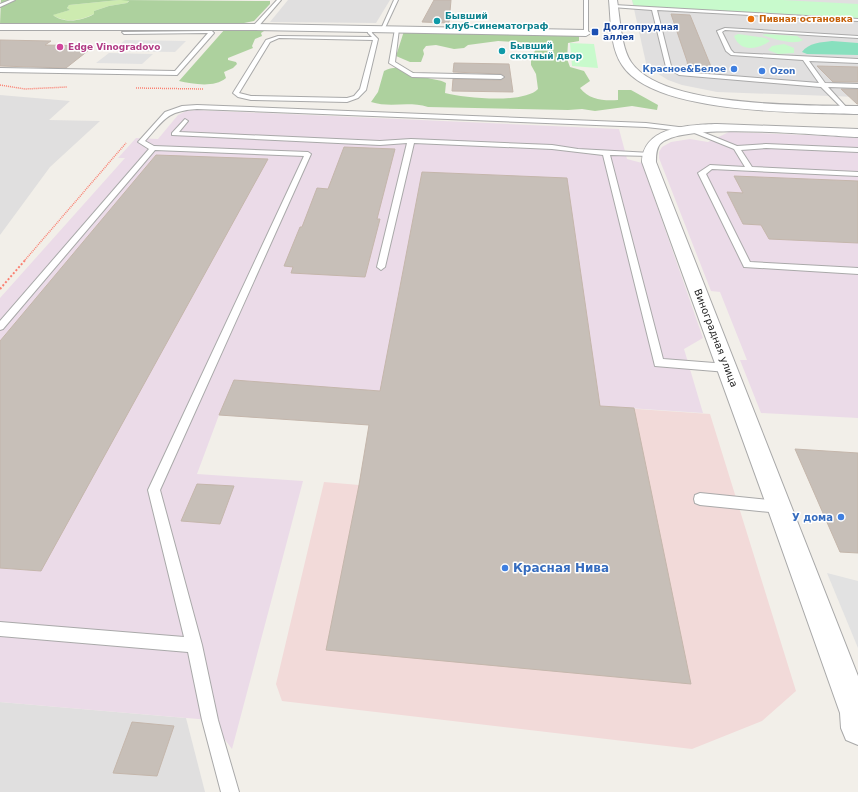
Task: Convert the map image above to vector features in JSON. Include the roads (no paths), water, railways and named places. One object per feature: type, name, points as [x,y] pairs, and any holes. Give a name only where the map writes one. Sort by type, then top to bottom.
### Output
[{"type":"street","points":[[613,3],[618,35],[626,64],[641,78],[668,91],[685,96],[724,103],[858,110]]},
{"type":"street","points":[[0,27],[214,30],[255,27],[397,28],[586,33]]},
{"type":"street","points":[[649,154],[652,145],[660,138],[693,130],[737,128],[858,133]]},
{"type":"street","name":"Виноградная улица","points":[[649,154],[649,162],[780,507],[856,713],[858,728]]},
{"type":"lane","points":[[0,6],[13,0]]},
{"type":"lane","points":[[255,27],[279,0]]},
{"type":"lane","points":[[383,28],[396,0]]},
{"type":"lane","points":[[586,0],[586,33]]},
{"type":"lane","points":[[613,3],[654,8],[858,20]]},
{"type":"lane","points":[[654,8],[669,67],[673,71],[690,76],[858,86]]},
{"type":"lane","points":[[828,18],[833,24]]},
{"type":"lane","points":[[370,28],[370,33],[376,39]]},
{"type":"lane","points":[[397,28],[392,63],[412,75],[501,77]]},
{"type":"lane","points":[[858,37],[724,29],[719,31],[729,51],[733,54],[858,61]]},
{"type":"lane","points":[[124,32],[214,30]]},
{"type":"lane","points":[[0,70],[177,73],[214,30]]},
{"type":"lane","points":[[838,30],[843,36]]},
{"type":"lane","points":[[278,37],[376,39],[363,90],[356,97],[346,100],[251,98],[240,96],[236,93],[268,41],[272,39],[278,37]]},
{"type":"lane","points":[[805,59],[823,85],[846,110]]},
{"type":"lane","points":[[230,792],[210,720],[194,645],[154,490],[308,154],[153,148],[141,142],[167,113],[182,108],[198,107],[638,125],[693,130],[736,148],[766,146],[858,150]]},
{"type":"lane","points":[[185,121],[174,134],[380,143],[411,141],[552,147],[578,151],[649,154]]},
{"type":"lane","points":[[381,267],[411,141]]},
{"type":"lane","points":[[0,327],[153,148]]},
{"type":"lane","points":[[736,148],[750,169]]},
{"type":"lane","points":[[606,152],[659,362],[727,368]]},
{"type":"lane","points":[[858,174],[710,168],[702,173],[747,265],[858,271]]},
{"type":"lane","points":[[700,499],[780,507]]},
{"type":"lane","points":[[0,629],[194,645]]},
{"type":"place","name":"Пивная остановка","points":[[751,19]]},
{"type":"place","name":"Бывший клуб-синематограф","points":[[437,21]]},
{"type":"place","name":"Долгопрудная аллея","points":[[595,32]]},
{"type":"place","name":"Edge Vinogradovo","points":[[60,47]]},
{"type":"place","name":"Бывший скотный двор","points":[[502,51]]},
{"type":"place","name":"Красное&Белое","points":[[734,69]]},
{"type":"place","name":"Ozon","points":[[762,71]]},
{"type":"place","name":"У дома","points":[[841,517]]},
{"type":"place","name":"Красная Нива","points":[[505,568]]}]
